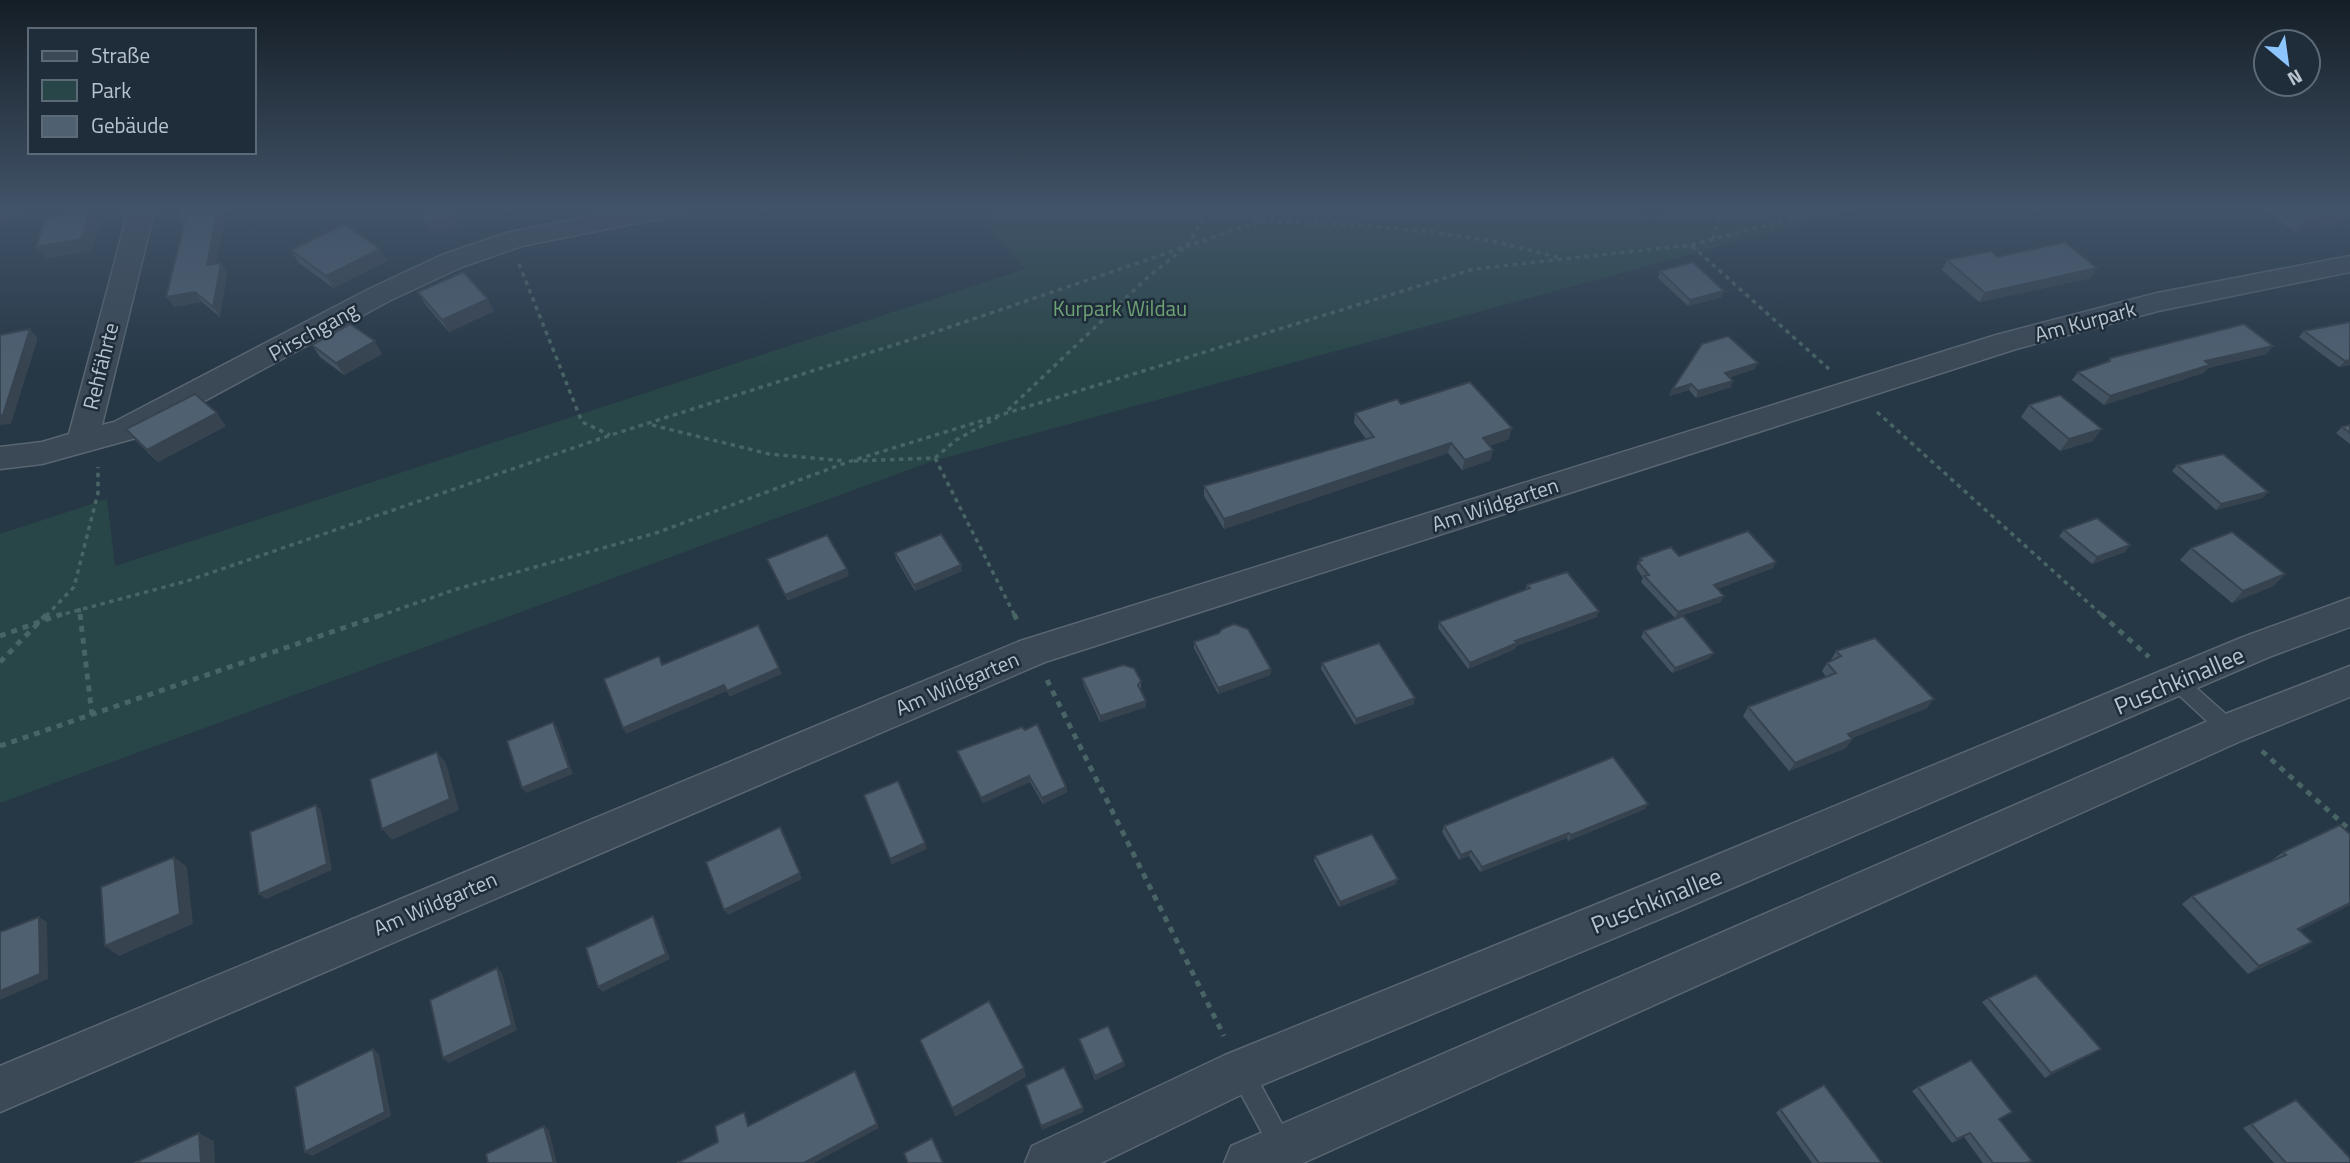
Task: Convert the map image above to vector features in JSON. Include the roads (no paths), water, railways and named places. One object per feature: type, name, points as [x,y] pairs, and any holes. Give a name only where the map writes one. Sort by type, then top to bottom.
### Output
[{"type":"street","name":"Rehfährte","points":[[90,441],[88,413],[128,262]]},
{"type":"street","name":"Pirschgang","points":[[0,458],[90,441],[125,430],[409,280],[449,262]]},
{"type":"street","name":"Am Kurpark","points":[[1945,361],[2132,308],[2350,264]]},
{"type":"street","name":"Am Wildgarten","points":[[0,1088],[1032,651],[1945,361]]},
{"type":"street","name":"Puschkinallee","points":[[1049,1163],[1241,1071],[1676,892],[2175,681],[2350,612]]},
{"type":"street","points":[[1265,1155],[2232,728],[2337,686]]},
{"type":"lane","points":[[2175,681],[2232,728]]},
{"type":"lane","points":[[1241,1071],[1265,1155]]},
{"type":"park label","name":"Kurpark Wildau","points":[[1120,308]]}]
